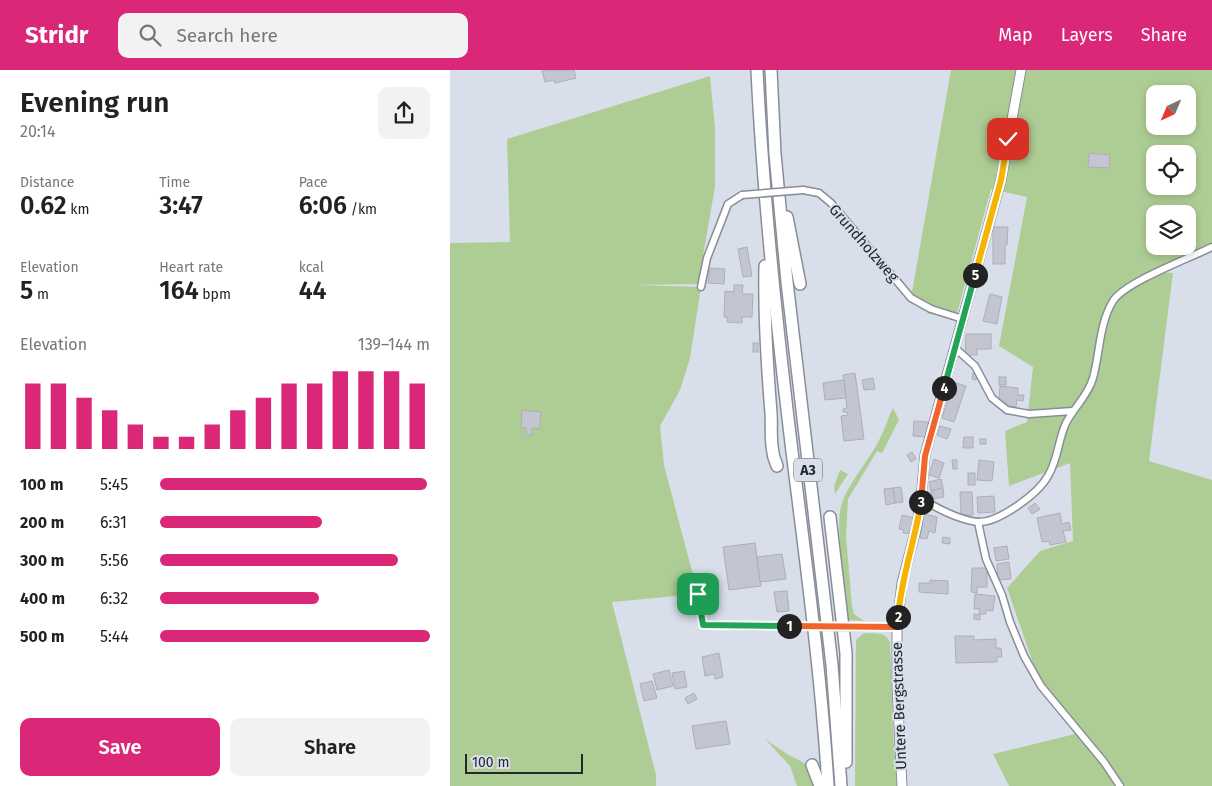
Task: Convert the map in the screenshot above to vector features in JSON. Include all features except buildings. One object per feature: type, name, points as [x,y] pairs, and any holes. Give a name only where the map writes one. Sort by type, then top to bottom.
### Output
[{"type":"highway","name":"A3","points":[[757,70],[766,207],[779,345],[818,671],[828,786]]},
{"type":"highway","name":"A3","points":[[771,70],[775,154],[792,339],[832,665],[841,786]]},
{"type":"highway","points":[[775,154],[800,284]]},
{"type":"highway","points":[[766,207],[764,300],[772,424],[771,437],[773,454],[778,466]]},
{"type":"highway","points":[[830,517],[846,654],[846,786]]},
{"type":"highway","points":[[812,765],[820,786]]},
{"type":"main road","name":"Untere Bergstrasse","points":[[902,786],[897,686],[897,627],[902,583],[912,547],[921,499],[925,456],[1001,180],[1021,70]]},
{"type":"street","name":"Grundholzweg","points":[[701,287],[707,258],[728,204],[742,195],[804,190],[819,193],[831,203],[911,298],[931,309],[963,319]]},
{"type":"street","points":[[921,499],[958,518],[984,522],[1009,511],[1028,499],[1040,488],[1048,476],[1057,457],[1065,424],[1073,410],[1083,400],[1093,378],[1103,326],[1114,300],[1133,285],[1212,248]]},
{"type":"street","points":[[955,348],[976,366],[992,398],[1007,410],[1029,414],[1073,410]]},
{"type":"street","points":[[978,522],[986,560],[1002,595],[1010,622],[1024,656],[1041,686],[1104,762],[1120,786]]},
{"type":"street","points":[[698,594],[703,625],[897,627]]},
{"type":"green space","points":[[951,70],[1212,70],[1212,246],[1196,254],[1196,205],[1146,205],[1146,255],[1194,255],[1159,272],[1173,273],[1149,461],[1212,480],[1212,786],[1009,786],[993,754],[1079,733],[1041,686],[1007,588],[1040,551],[1073,541],[1070,463],[1009,486],[1005,431],[1027,422],[1033,367],[999,346],[1027,197],[991,189],[956,317],[929,314],[911,298]]},
{"type":"green space","points":[[710,76],[715,129],[715,187],[698,284],[633,285],[701,287],[690,358],[680,390],[660,426],[664,465],[698,594],[612,602],[656,775],[656,786],[450,786],[450,243],[510,242],[507,139]]},
{"type":"green space","points":[[893,408],[899,420],[882,453],[877,451],[848,499],[846,536],[852,606],[854,614],[864,621],[846,620],[843,597],[846,596],[839,526],[841,507],[848,489],[877,445]]},
{"type":"green space","points":[[840,470],[848,474],[835,494],[834,486]]},
{"type":"green space","points":[[864,633],[883,635],[890,643],[897,786],[855,786],[856,640]]},
{"type":"green space","points":[[765,739],[808,765],[814,786],[797,786],[790,766]]},
{"type":"route","points":[[698,594],[703,625],[897,627],[900,593],[917,525],[925,456],[1001,180],[1008,139]]}]
